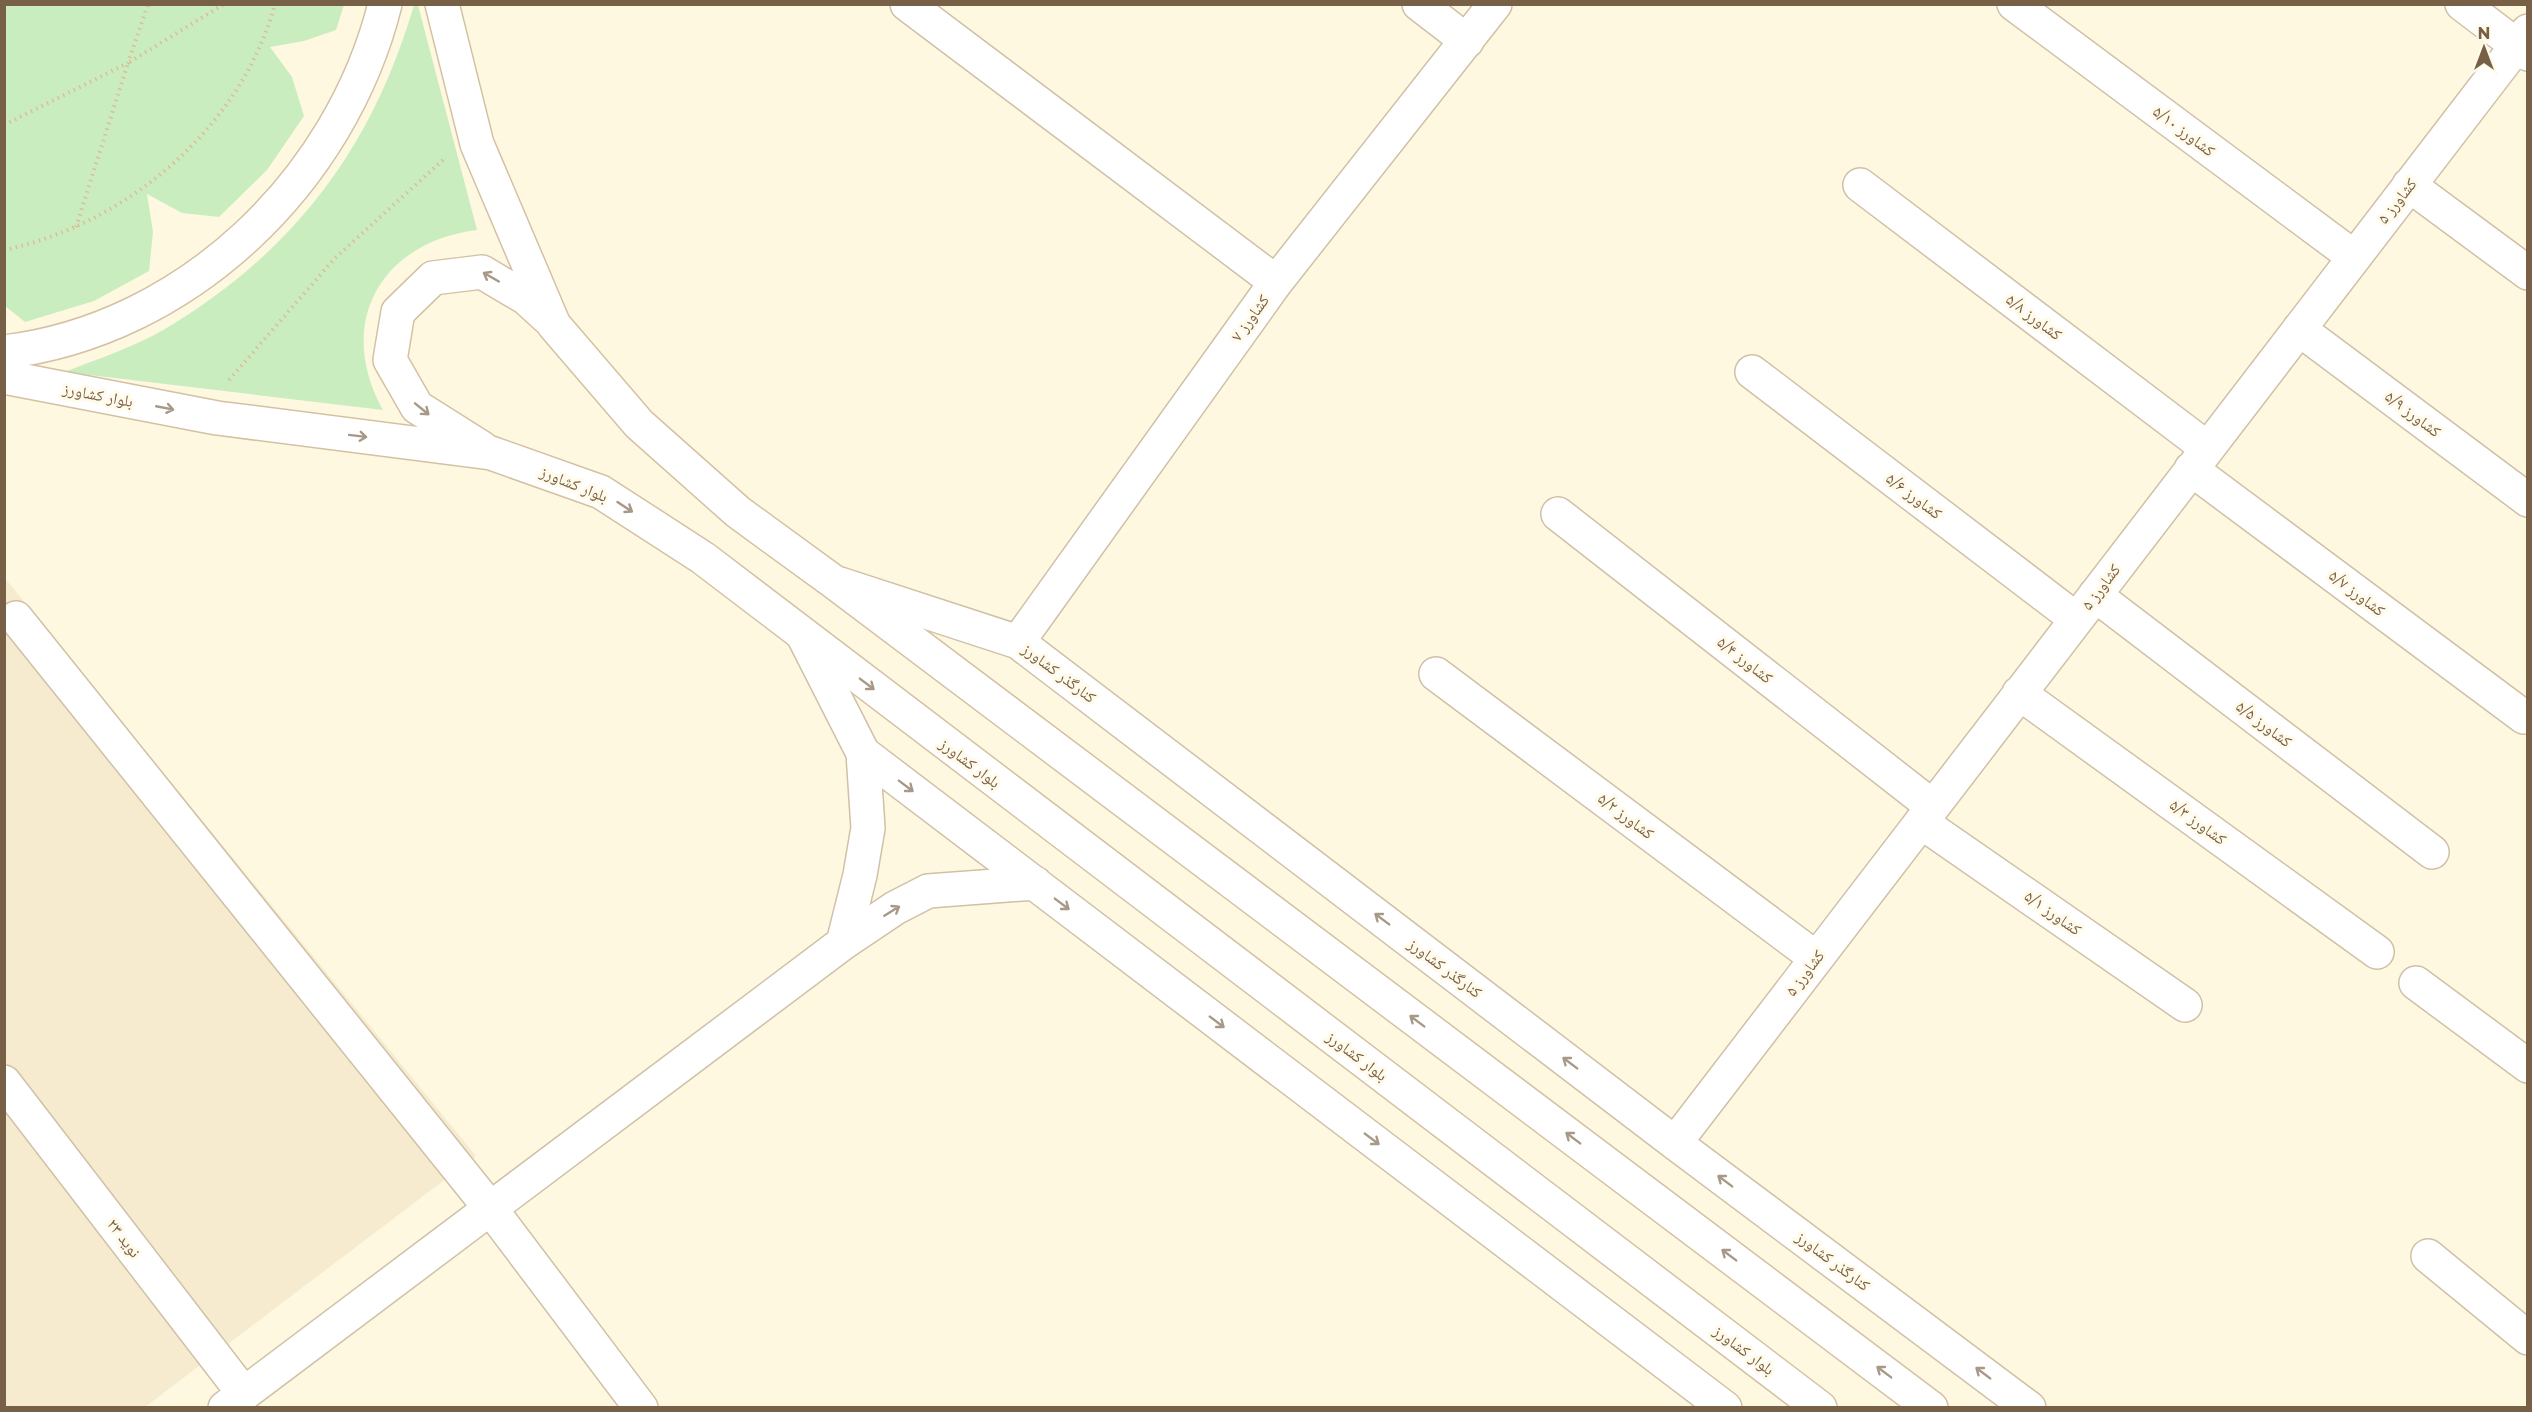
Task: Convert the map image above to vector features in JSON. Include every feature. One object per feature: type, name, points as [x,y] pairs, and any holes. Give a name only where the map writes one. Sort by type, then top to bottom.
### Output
[{"type":"street","points":[[4,352],[73,337],[126,316],[176,290],[222,258],[264,221],[301,178],[333,132],[359,82],[385,4]]},
{"type":"street","points":[[442,4],[477,144],[554,325]]},
{"type":"street","points":[[907,4],[1276,282]]},
{"type":"street","points":[[1419,4],[1467,41]]},
{"type":"street","name":"کشاورز ۷","points":[[1018,642],[1276,282],[1495,4]]},
{"type":"street","name":"کشاورز ۵/۱۰","points":[[2014,4],[2354,257]]},
{"type":"street","points":[[2462,4],[2524,44]]},
{"type":"street","name":"کشاورز ۵","points":[[1675,1143],[2409,185],[2524,44]]},
{"type":"street","name":"کشاورز ۵/۸","points":[[1860,184],[2199,459]]},
{"type":"street","points":[[2409,185],[2528,273]]},
{"type":"street","points":[[491,453],[417,407],[390,360],[398,312],[433,278],[482,272],[526,298],[554,325],[639,424],[738,512],[1931,1407]]},
{"type":"street","name":"کشاورز ۵/۹","points":[[2299,329],[2528,500]]},
{"type":"street","name":"کشاورز ۵/۶","points":[[1752,372],[2086,607]]},
{"type":"street","name":"بلوار کشاورز","points":[[4,376],[217,418],[491,453],[602,492],[703,558],[1820,1407]]},
{"type":"street","name":"کشاورز ۵/۷","points":[[2199,459],[2524,717]]},
{"type":"street","name":"کشاورز ۵/۴","points":[[1558,514],[1927,814]]},
{"type":"street","name":"کنارگذر کشاورز","points":[[834,582],[1018,642],[1675,1143],[2030,1407]]},
{"type":"street","name":"کشاورز ۵/۵","points":[[2086,607],[2432,852]]},
{"type":"street","points":[[15,618],[490,1208],[641,1407]]},
{"type":"street","points":[[804,637],[863,753],[868,828],[861,875],[843,943]]},
{"type":"street","name":"کشاورز ۵/۲","points":[[1436,674],[1816,958]]},
{"type":"street","name":"کشاورز ۵/۳","points":[[2019,693],[2377,952]]},
{"type":"street","points":[[863,753],[1725,1407]]},
{"type":"street","name":"کشاورز ۵/۱","points":[[1927,814],[2185,1005]]},
{"type":"street","points":[[234,1401],[843,943],[895,908],[928,891],[1035,883]]},
{"type":"street","points":[[2416,983],[2528,1066]]},
{"type":"street","name":"نوید ۲۳","points":[[4,1082],[234,1401]]},
{"type":"street","points":[[2428,1256],[2528,1338]]},
{"type":"path","points":[[76,228],[148,4]]},
{"type":"path","points":[[4,125],[128,63],[224,4]]},
{"type":"path","points":[[4,250],[30,245],[76,228],[120,205],[160,176],[196,141],[227,103],[253,60],[274,4]]},
{"type":"path","points":[[217,418],[227,383],[335,258],[456,148],[477,144]]},
{"type":"shaded area","points":[[4,577],[476,1156],[145,1407],[5,1407]]},
{"type":"green space","points":[[4,5],[344,5],[336,30],[304,41],[270,47],[292,77],[304,116],[267,170],[219,217],[182,213],[147,194],[153,232],[149,271],[94,301],[25,322],[5,306]]},
{"type":"green space","points":[[414,5],[418,5],[477,230],[443,238],[415,251],[392,270],[376,292],[366,318],[364,347],[369,378],[383,410],[64,372],[128,347],[165,329],[211,299],[252,266],[289,230],[322,192],[351,150],[376,105],[397,57]]}]
